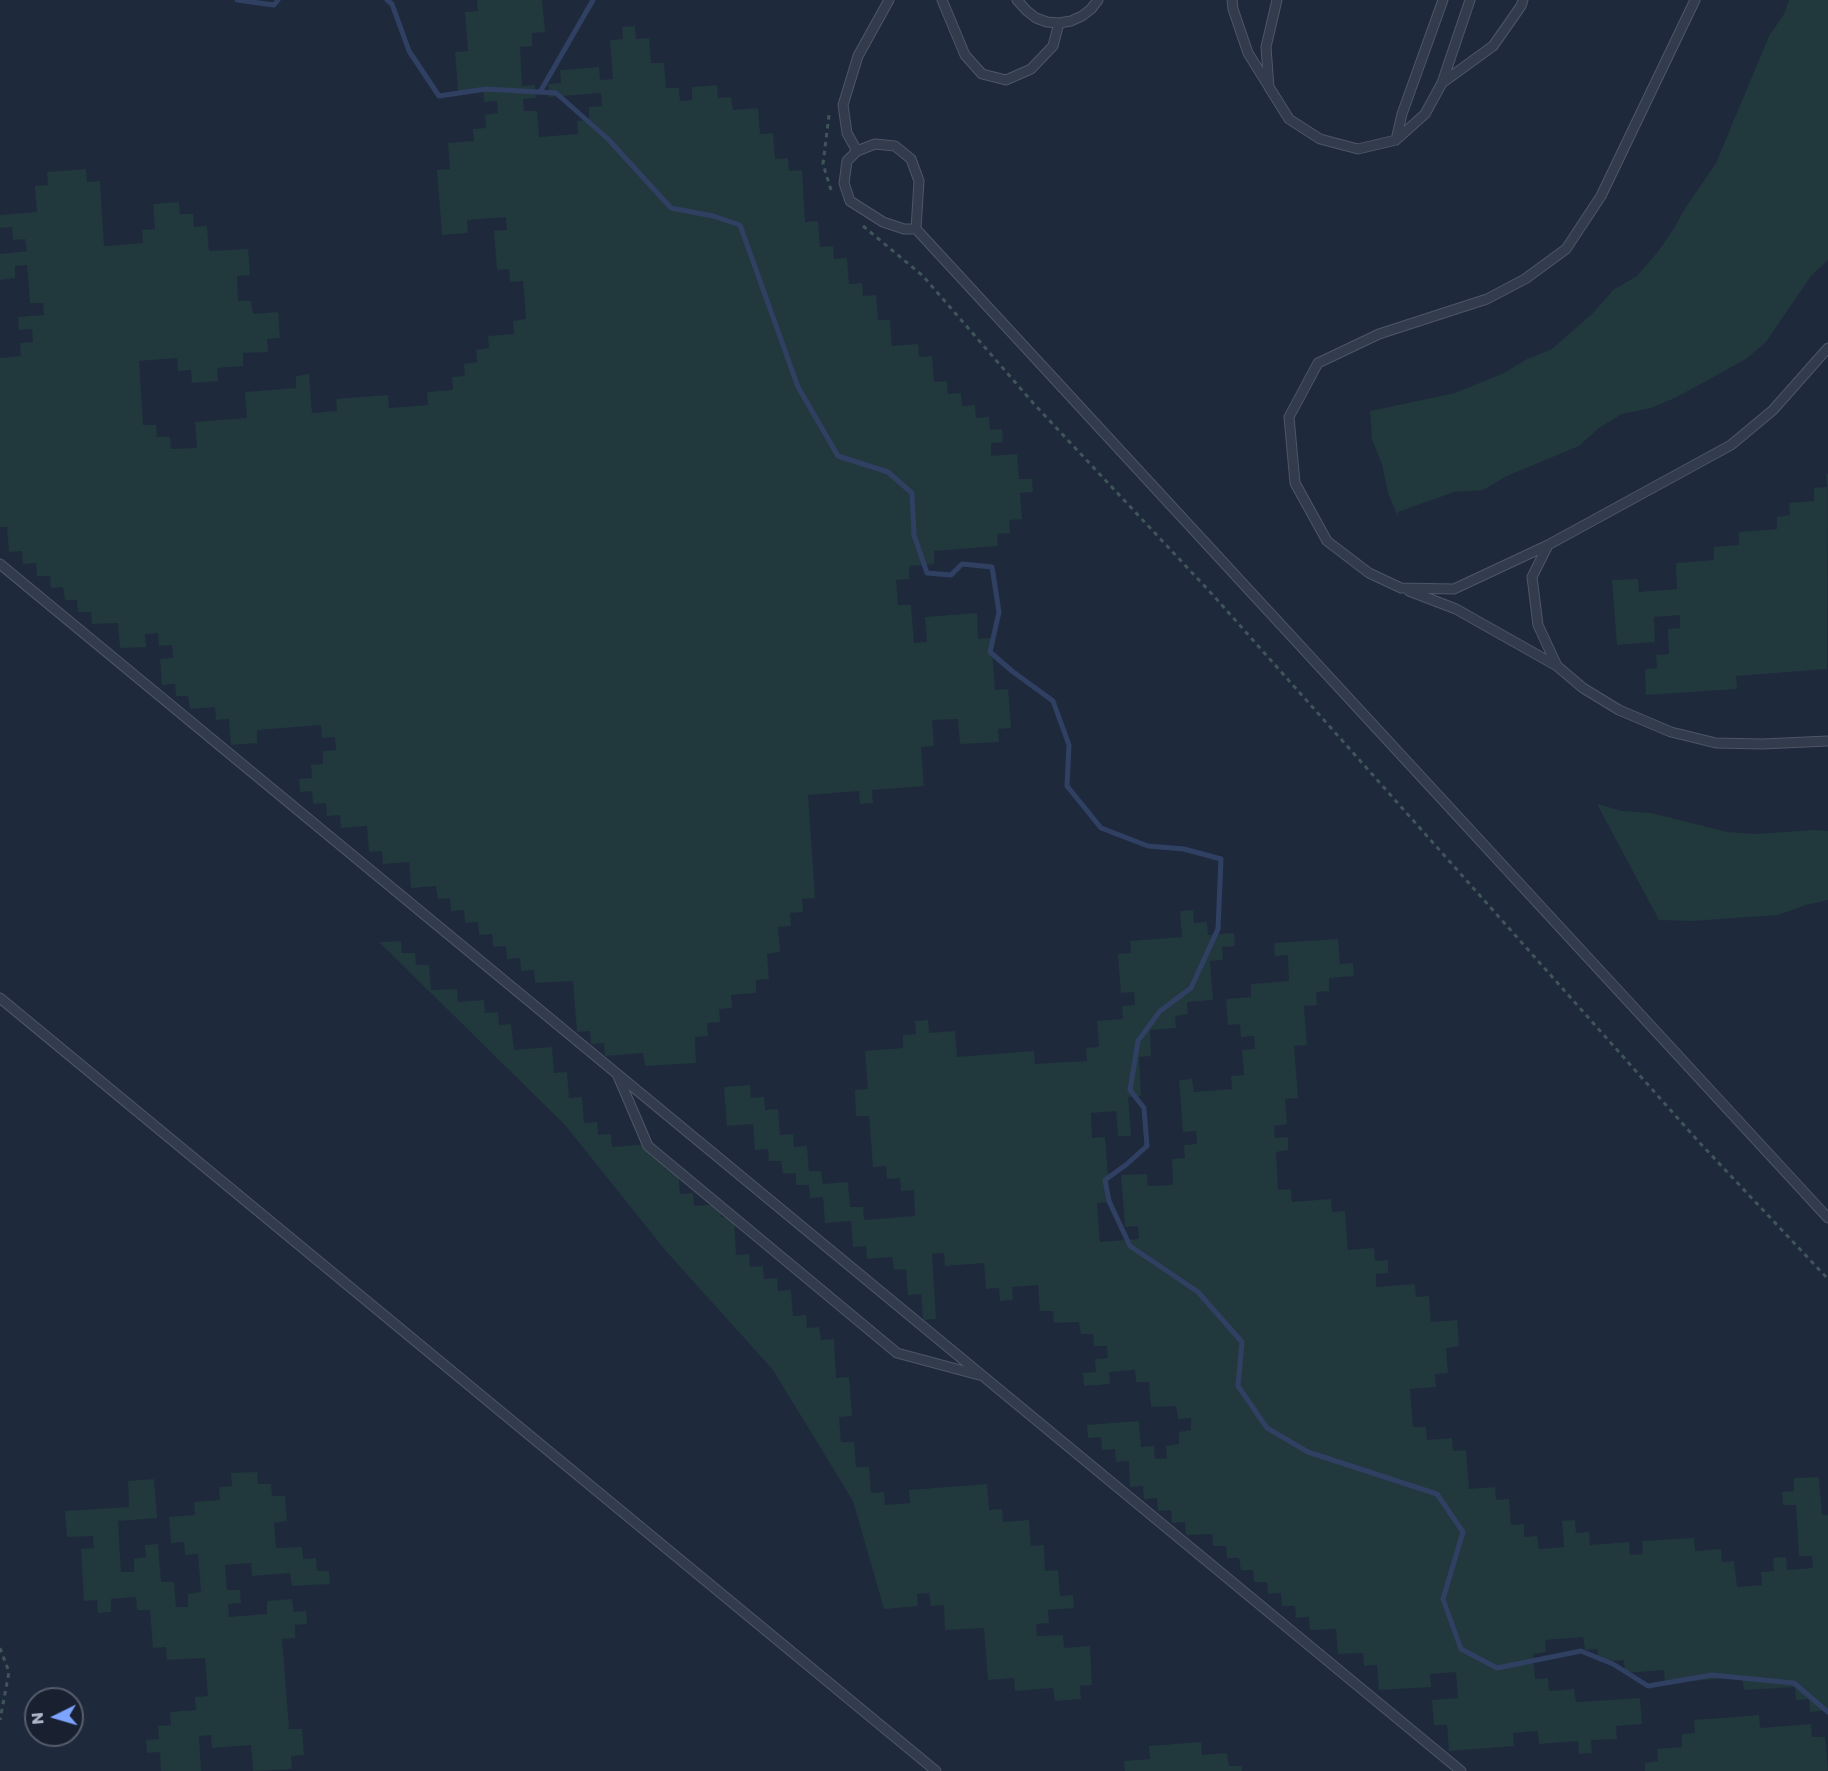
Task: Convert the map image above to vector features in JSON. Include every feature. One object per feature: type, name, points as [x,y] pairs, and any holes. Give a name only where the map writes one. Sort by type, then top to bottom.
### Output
[{"type":"lane","points":[[858,151],[847,133],[843,105],[858,56],[890,0]]},
{"type":"lane","points":[[942,0],[965,55],[982,74],[1006,80],[1031,69],[1053,46],[1059,23]]},
{"type":"lane","points":[[1017,0],[1036,18],[1059,23],[1082,16],[1098,0]]},
{"type":"lane","points":[[1232,0],[1248,52],[1289,119],[1320,139],[1358,149],[1396,140],[1425,114],[1442,83],[1470,0]]},
{"type":"lane","points":[[1269,87],[1266,47],[1277,0]]},
{"type":"lane","points":[[1396,140],[1402,114],[1443,0]]},
{"type":"lane","points":[[1442,83],[1493,46],[1523,0]]},
{"type":"lane","points":[[1695,0],[1601,196],[1566,249],[1525,279],[1487,299],[1379,334],[1318,363],[1289,417],[1295,483],[1327,541],[1369,573],[1456,609],[1557,666],[1583,688],[1619,710],[1671,732],[1716,743],[1762,744],[1828,741]]},
{"type":"lane","points":[[916,229],[904,229],[883,222],[850,201],[844,183],[847,161],[858,151],[875,144],[895,146],[911,159],[919,181],[916,229],[1828,1218]]},
{"type":"lane","points":[[1401,588],[1454,589],[1548,545],[1731,445],[1773,410],[1828,348]]},
{"type":"lane","points":[[1548,545],[1532,577],[1538,625],[1557,666]]},
{"type":"lane","points":[[0,564],[1461,1771]]},
{"type":"lane","points":[[0,998],[936,1771]]},
{"type":"lane","points":[[617,1074],[648,1146],[897,1353],[982,1375]]},
{"type":"path","points":[[834,195],[829,187],[823,164],[830,115],[843,105]]},
{"type":"path","points":[[862,226],[923,276],[1034,404],[1212,594],[1682,1124],[1828,1279]]},
{"type":"path","points":[[0,1648],[9,1672],[0,1720]]},
{"type":"green space","points":[[477,0],[542,0],[545,32],[532,33],[532,46],[520,47],[522,86],[535,85],[536,98],[523,99],[524,111],[537,111],[539,137],[578,134],[577,121],[589,120],[589,107],[602,106],[601,93],[549,97],[548,84],[561,83],[560,70],[599,67],[600,80],[613,79],[610,40],[623,39],[622,27],[635,26],[636,39],[649,38],[651,63],[664,63],[666,88],[679,88],[680,101],[692,100],[692,87],[717,85],[718,98],[731,97],[733,110],[758,108],[760,134],[773,133],[775,159],[788,158],[789,171],[802,170],[805,222],[818,221],[820,247],[833,246],[834,259],[847,258],[849,284],[862,283],[863,296],[876,295],[878,320],[890,320],[892,346],[918,344],[919,357],[932,356],[934,382],[947,381],[948,394],[961,393],[962,406],[975,405],[976,418],[989,417],[990,430],[1002,429],[1003,442],[991,443],[991,456],[1017,454],[1019,479],[1032,479],[1033,492],[1020,493],[1022,519],[1009,520],[1010,533],[997,534],[998,546],[934,551],[934,564],[909,566],[909,579],[896,580],[898,605],[911,605],[914,643],[927,642],[925,617],[977,613],[978,639],[991,638],[995,690],[1008,689],[1011,728],[998,729],[999,742],[960,744],[958,719],[932,720],[934,746],[921,747],[924,786],[872,790],[873,803],[860,804],[859,791],[808,795],[815,898],[802,899],[803,912],[790,913],[791,926],[778,927],[780,952],[767,954],[769,979],[756,980],[756,993],[731,995],[732,1008],[719,1009],[720,1022],[707,1023],[708,1036],[695,1037],[696,1063],[645,1066],[643,1053],[605,1056],[604,1043],[591,1044],[590,1031],[577,1032],[573,981],[535,983],[534,970],[521,971],[520,958],[507,959],[506,946],[493,947],[492,934],[479,935],[478,922],[465,923],[464,910],[451,911],[450,898],[438,899],[436,886],[411,888],[409,862],[383,864],[382,851],[369,852],[367,826],[341,828],[340,815],[327,816],[326,803],[313,804],[312,791],[300,792],[299,779],[312,778],[311,765],[323,764],[323,751],[336,750],[335,737],[322,738],[321,725],[257,730],[257,743],[231,745],[229,719],[216,720],[215,707],[190,709],[188,696],[176,696],[175,684],[162,685],[160,659],[173,658],[172,645],[159,646],[158,633],[145,634],[146,647],[120,648],[118,623],[92,624],[91,612],[78,612],[77,600],[65,600],[63,587],[51,588],[50,576],[37,576],[36,563],[23,564],[22,551],[9,552],[7,527],[0,527],[0,358],[21,356],[20,343],[33,342],[32,329],[19,330],[18,317],[44,315],[43,303],[30,303],[27,265],[15,266],[15,278],[0,280],[0,254],[27,251],[25,239],[13,240],[12,227],[0,228],[0,215],[37,212],[35,186],[48,185],[47,172],[86,169],[87,182],[100,181],[104,246],[143,243],[142,230],[155,229],[153,204],[179,202],[180,214],[193,214],[194,227],[207,226],[209,251],[248,249],[250,275],[237,276],[238,301],[251,301],[253,314],[278,312],[280,338],[267,339],[268,352],[243,353],[243,366],[217,368],[218,381],[192,383],[191,370],[178,371],[177,358],[139,361],[143,425],[156,425],[157,437],[170,437],[171,449],[197,448],[195,422],[247,418],[245,392],[296,388],[296,376],[309,374],[312,413],[337,411],[336,399],[388,395],[389,408],[428,405],[427,392],[453,390],[452,377],[465,376],[464,364],[477,362],[476,350],[489,348],[488,336],[514,334],[513,321],[526,319],[523,281],[510,282],[509,269],[497,270],[494,231],[507,230],[506,217],[467,220],[468,233],[442,235],[437,170],[450,169],[448,143],[474,141],[473,129],[486,128],[485,115],[498,113],[497,101],[484,102],[483,89],[458,91],[455,52],[468,51],[465,12],[478,11]]},
{"type":"green space","points":[[1789,0],[1828,0],[1828,260],[1811,276],[1766,342],[1746,359],[1675,398],[1651,408],[1622,414],[1599,428],[1579,446],[1507,476],[1483,490],[1454,492],[1398,512],[1398,517],[1372,440],[1370,411],[1455,393],[1504,373],[1527,359],[1552,349],[1594,312],[1613,290],[1637,276],[1671,233],[1716,163],[1769,36],[1784,14]]},
{"type":"green space","points":[[1826,474],[1828,474],[1827,669],[1736,676],[1737,689],[1646,695],[1645,669],[1657,668],[1656,655],[1669,654],[1668,629],[1680,628],[1680,615],[1654,617],[1655,642],[1617,645],[1612,580],[1638,579],[1639,592],[1677,589],[1676,563],[1714,560],[1714,547],[1739,545],[1739,532],[1777,529],[1777,517],[1790,515],[1789,503],[1814,501],[1814,488],[1827,487]]},
{"type":"green space","points":[[1597,804],[1622,811],[1651,813],[1727,832],[1756,834],[1828,831],[1828,900],[1778,915],[1692,921],[1659,920]]},
{"type":"green space","points":[[1193,910],[1194,923],[1207,922],[1208,935],[1234,933],[1235,946],[1222,947],[1223,960],[1210,961],[1213,1000],[1187,1002],[1188,1014],[1175,1016],[1176,1028],[1150,1030],[1151,1056],[1139,1057],[1141,1096],[1128,1097],[1131,1136],[1118,1136],[1116,1111],[1091,1113],[1092,1138],[1105,1137],[1110,1202],[1097,1203],[1100,1242],[1139,1239],[1138,1226],[1125,1227],[1121,1175],[1147,1174],[1148,1186],[1173,1185],[1172,1159],[1185,1158],[1184,1145],[1197,1144],[1196,1131],[1183,1132],[1179,1080],[1192,1079],[1194,1092],[1232,1089],[1231,1076],[1244,1075],[1242,1050],[1255,1049],[1254,1036],[1241,1037],[1240,1024],[1228,1025],[1226,999],[1251,997],[1251,984],[1289,981],[1288,955],[1275,956],[1274,943],[1338,939],[1340,964],[1353,963],[1354,976],[1329,978],[1329,991],[1316,992],[1317,1005],[1304,1006],[1307,1045],[1294,1046],[1298,1098],[1285,1099],[1287,1124],[1274,1126],[1275,1138],[1288,1137],[1288,1150],[1276,1152],[1278,1190],[1291,1189],[1292,1202],[1331,1199],[1332,1212],[1345,1211],[1348,1250],[1374,1248],[1375,1261],[1388,1260],[1388,1273],[1376,1274],[1376,1287],[1415,1284],[1416,1297],[1429,1296],[1431,1322],[1457,1320],[1459,1346],[1446,1348],[1448,1373],[1435,1374],[1436,1387],[1410,1389],[1413,1427],[1426,1427],[1427,1440],[1452,1438],[1453,1451],[1466,1450],[1469,1489],[1495,1487],[1496,1500],[1509,1499],[1511,1525],[1524,1524],[1524,1537],[1537,1536],[1539,1549],[1564,1547],[1562,1521],[1575,1520],[1576,1533],[1589,1532],[1590,1545],[1629,1542],[1630,1555],[1643,1554],[1642,1541],[1694,1538],[1695,1551],[1721,1549],[1722,1562],[1734,1561],[1737,1587],[1762,1585],[1761,1572],[1774,1571],[1773,1558],[1786,1557],[1787,1570],[1813,1568],[1812,1556],[1799,1556],[1796,1505],[1783,1505],[1782,1492],[1794,1491],[1794,1478],[1819,1477],[1822,1515],[1828,1515],[1828,1710],[1810,1712],[1809,1699],[1796,1700],[1795,1687],[1744,1690],[1742,1677],[1665,1683],[1664,1670],[1625,1673],[1624,1660],[1599,1662],[1597,1649],[1585,1650],[1583,1637],[1545,1640],[1546,1652],[1533,1654],[1535,1679],[1548,1678],[1549,1691],[1574,1689],[1576,1702],[1640,1698],[1642,1724],[1616,1726],[1617,1739],[1591,1740],[1592,1753],[1579,1754],[1578,1741],[1539,1744],[1538,1731],[1513,1733],[1514,1746],[1449,1751],[1447,1725],[1434,1725],[1432,1700],[1458,1698],[1456,1672],[1430,1674],[1431,1687],[1379,1690],[1377,1665],[1364,1666],[1363,1653],[1338,1654],[1336,1629],[1310,1630],[1309,1617],[1296,1618],[1295,1606],[1282,1606],[1281,1593],[1268,1594],[1267,1582],[1254,1582],[1253,1570],[1241,1570],[1239,1558],[1227,1558],[1226,1546],[1213,1546],[1212,1534],[1186,1535],[1185,1522],[1172,1523],[1171,1510],[1158,1511],[1157,1498],[1144,1499],[1143,1486],[1130,1487],[1129,1461],[1116,1462],[1115,1449],[1102,1450],[1101,1437],[1088,1438],[1087,1425],[1139,1421],[1141,1447],[1154,1446],[1155,1459],[1167,1458],[1166,1446],[1179,1444],[1179,1432],[1191,1430],[1191,1418],[1178,1419],[1176,1406],[1151,1407],[1149,1382],[1136,1382],[1135,1370],[1109,1372],[1110,1384],[1084,1386],[1083,1373],[1096,1372],[1095,1359],[1108,1358],[1107,1346],[1094,1346],[1093,1334],[1081,1334],[1079,1322],[1054,1323],[1053,1311],[1040,1311],[1038,1285],[1012,1287],[1013,1300],[1000,1301],[999,1288],[986,1289],[984,1263],[945,1266],[944,1253],[932,1254],[936,1319],[923,1320],[921,1294],[908,1295],[906,1269],[894,1270],[892,1257],[867,1259],[866,1246],[853,1247],[851,1221],[825,1223],[823,1197],[810,1198],[809,1185],[796,1185],[796,1173],[783,1174],[781,1161],[769,1161],[768,1149],[755,1150],[753,1124],[727,1126],[724,1087],[750,1085],[751,1098],[764,1097],[765,1110],[778,1109],[780,1135],[793,1134],[794,1147],[807,1146],[809,1171],[821,1171],[823,1184],[848,1182],[850,1207],[863,1207],[864,1220],[915,1216],[914,1190],[901,1191],[900,1178],[887,1179],[886,1166],[873,1167],[869,1116],[856,1116],[855,1090],[868,1089],[865,1051],[903,1048],[903,1035],[916,1034],[915,1021],[928,1020],[929,1033],[955,1031],[957,1057],[1034,1051],[1035,1064],[1087,1061],[1086,1048],[1099,1047],[1097,1021],[1123,1019],[1122,1006],[1135,1005],[1134,992],[1121,993],[1118,954],[1131,953],[1130,941],[1182,937],[1180,911]]},
{"type":"green space","points":[[401,941],[402,953],[415,953],[416,965],[429,965],[431,990],[457,989],[458,1002],[484,1000],[485,1013],[498,1012],[499,1025],[511,1024],[514,1050],[552,1047],[554,1073],[567,1072],[569,1098],[582,1097],[584,1123],[597,1122],[598,1135],[611,1134],[612,1147],[650,1144],[651,1157],[664,1156],[665,1169],[678,1168],[680,1194],[693,1193],[694,1206],[720,1204],[721,1217],[734,1216],[736,1255],[749,1254],[750,1267],[763,1266],[764,1279],[777,1278],[778,1291],[791,1290],[793,1316],[806,1315],[807,1328],[819,1327],[821,1340],[834,1339],[836,1378],[849,1377],[852,1416],[839,1417],[841,1442],[854,1442],[856,1467],[869,1467],[871,1493],[884,1492],[885,1505],[910,1503],[909,1490],[987,1484],[989,1510],[1002,1509],[1003,1522],[1029,1520],[1031,1546],[1044,1545],[1045,1571],[1058,1570],[1060,1596],[1073,1595],[1074,1608],[1048,1610],[1049,1623],[1036,1624],[1037,1636],[1063,1635],[1064,1648],[1090,1646],[1092,1685],[1080,1686],[1081,1699],[1055,1701],[1053,1688],[1015,1691],[1014,1678],[988,1680],[984,1628],[945,1630],[944,1605],[931,1606],[929,1593],[917,1594],[918,1606],[884,1609],[853,1501],[773,1370],[665,1250],[565,1125],[379,942]]},
{"type":"green space","points":[[257,1472],[258,1484],[271,1484],[272,1496],[285,1496],[287,1521],[274,1523],[276,1548],[302,1547],[303,1559],[316,1558],[317,1571],[329,1571],[330,1584],[292,1586],[290,1573],[252,1576],[251,1563],[225,1565],[227,1590],[240,1590],[241,1603],[228,1604],[229,1617],[267,1614],[267,1601],[292,1599],[294,1612],[306,1611],[307,1624],[295,1625],[295,1638],[282,1639],[289,1729],[302,1729],[304,1755],[291,1756],[292,1769],[253,1771],[251,1745],[212,1748],[211,1735],[199,1736],[201,1771],[161,1771],[160,1752],[147,1753],[146,1740],[159,1739],[158,1726],[171,1725],[170,1712],[196,1710],[195,1697],[208,1696],[205,1658],[167,1660],[166,1647],[153,1648],[150,1610],[137,1610],[136,1597],[111,1599],[111,1612],[98,1613],[97,1600],[84,1601],[81,1549],[94,1548],[93,1536],[67,1537],[65,1511],[129,1507],[128,1481],[154,1479],[157,1518],[118,1521],[121,1572],[134,1572],[134,1559],[146,1557],[145,1545],[158,1544],[161,1582],[174,1582],[176,1607],[188,1607],[188,1594],[201,1592],[198,1554],[185,1555],[184,1542],[171,1543],[169,1517],[195,1515],[194,1502],[220,1500],[219,1487],[232,1486],[231,1473]]},
{"type":"green space","points":[[1759,1715],[1760,1728],[1811,1724],[1812,1737],[1825,1737],[1828,1771],[1645,1771],[1645,1763],[1658,1761],[1657,1749],[1682,1747],[1682,1734],[1695,1733],[1694,1720]]},
{"type":"green space","points":[[1201,1742],[1202,1755],[1227,1753],[1229,1766],[1242,1766],[1242,1771],[1125,1771],[1124,1761],[1150,1759],[1149,1746]]},
{"type":"waterway","points":[[237,0],[274,5],[278,0]]},
{"type":"waterway","points":[[387,0],[392,4],[409,51],[439,96],[486,89],[556,93],[608,139],[671,208],[713,216],[740,225],[798,387],[838,456],[888,472],[912,493],[914,535],[927,573],[951,575],[962,564],[992,567],[999,612],[990,652],[1053,701],[1069,745],[1067,786],[1101,828],[1148,846],[1184,849],[1221,859],[1218,929],[1191,988],[1160,1011],[1138,1041],[1130,1090],[1144,1108],[1147,1146],[1105,1180],[1109,1201],[1130,1246],[1198,1292],[1242,1342],[1238,1386],[1267,1428],[1308,1452],[1437,1494],[1463,1532],[1443,1599],[1461,1649],[1497,1668],[1581,1651],[1613,1664],[1648,1686],[1712,1675],[1794,1683],[1828,1712]]},
{"type":"waterway","points":[[540,92],[593,0]]}]
